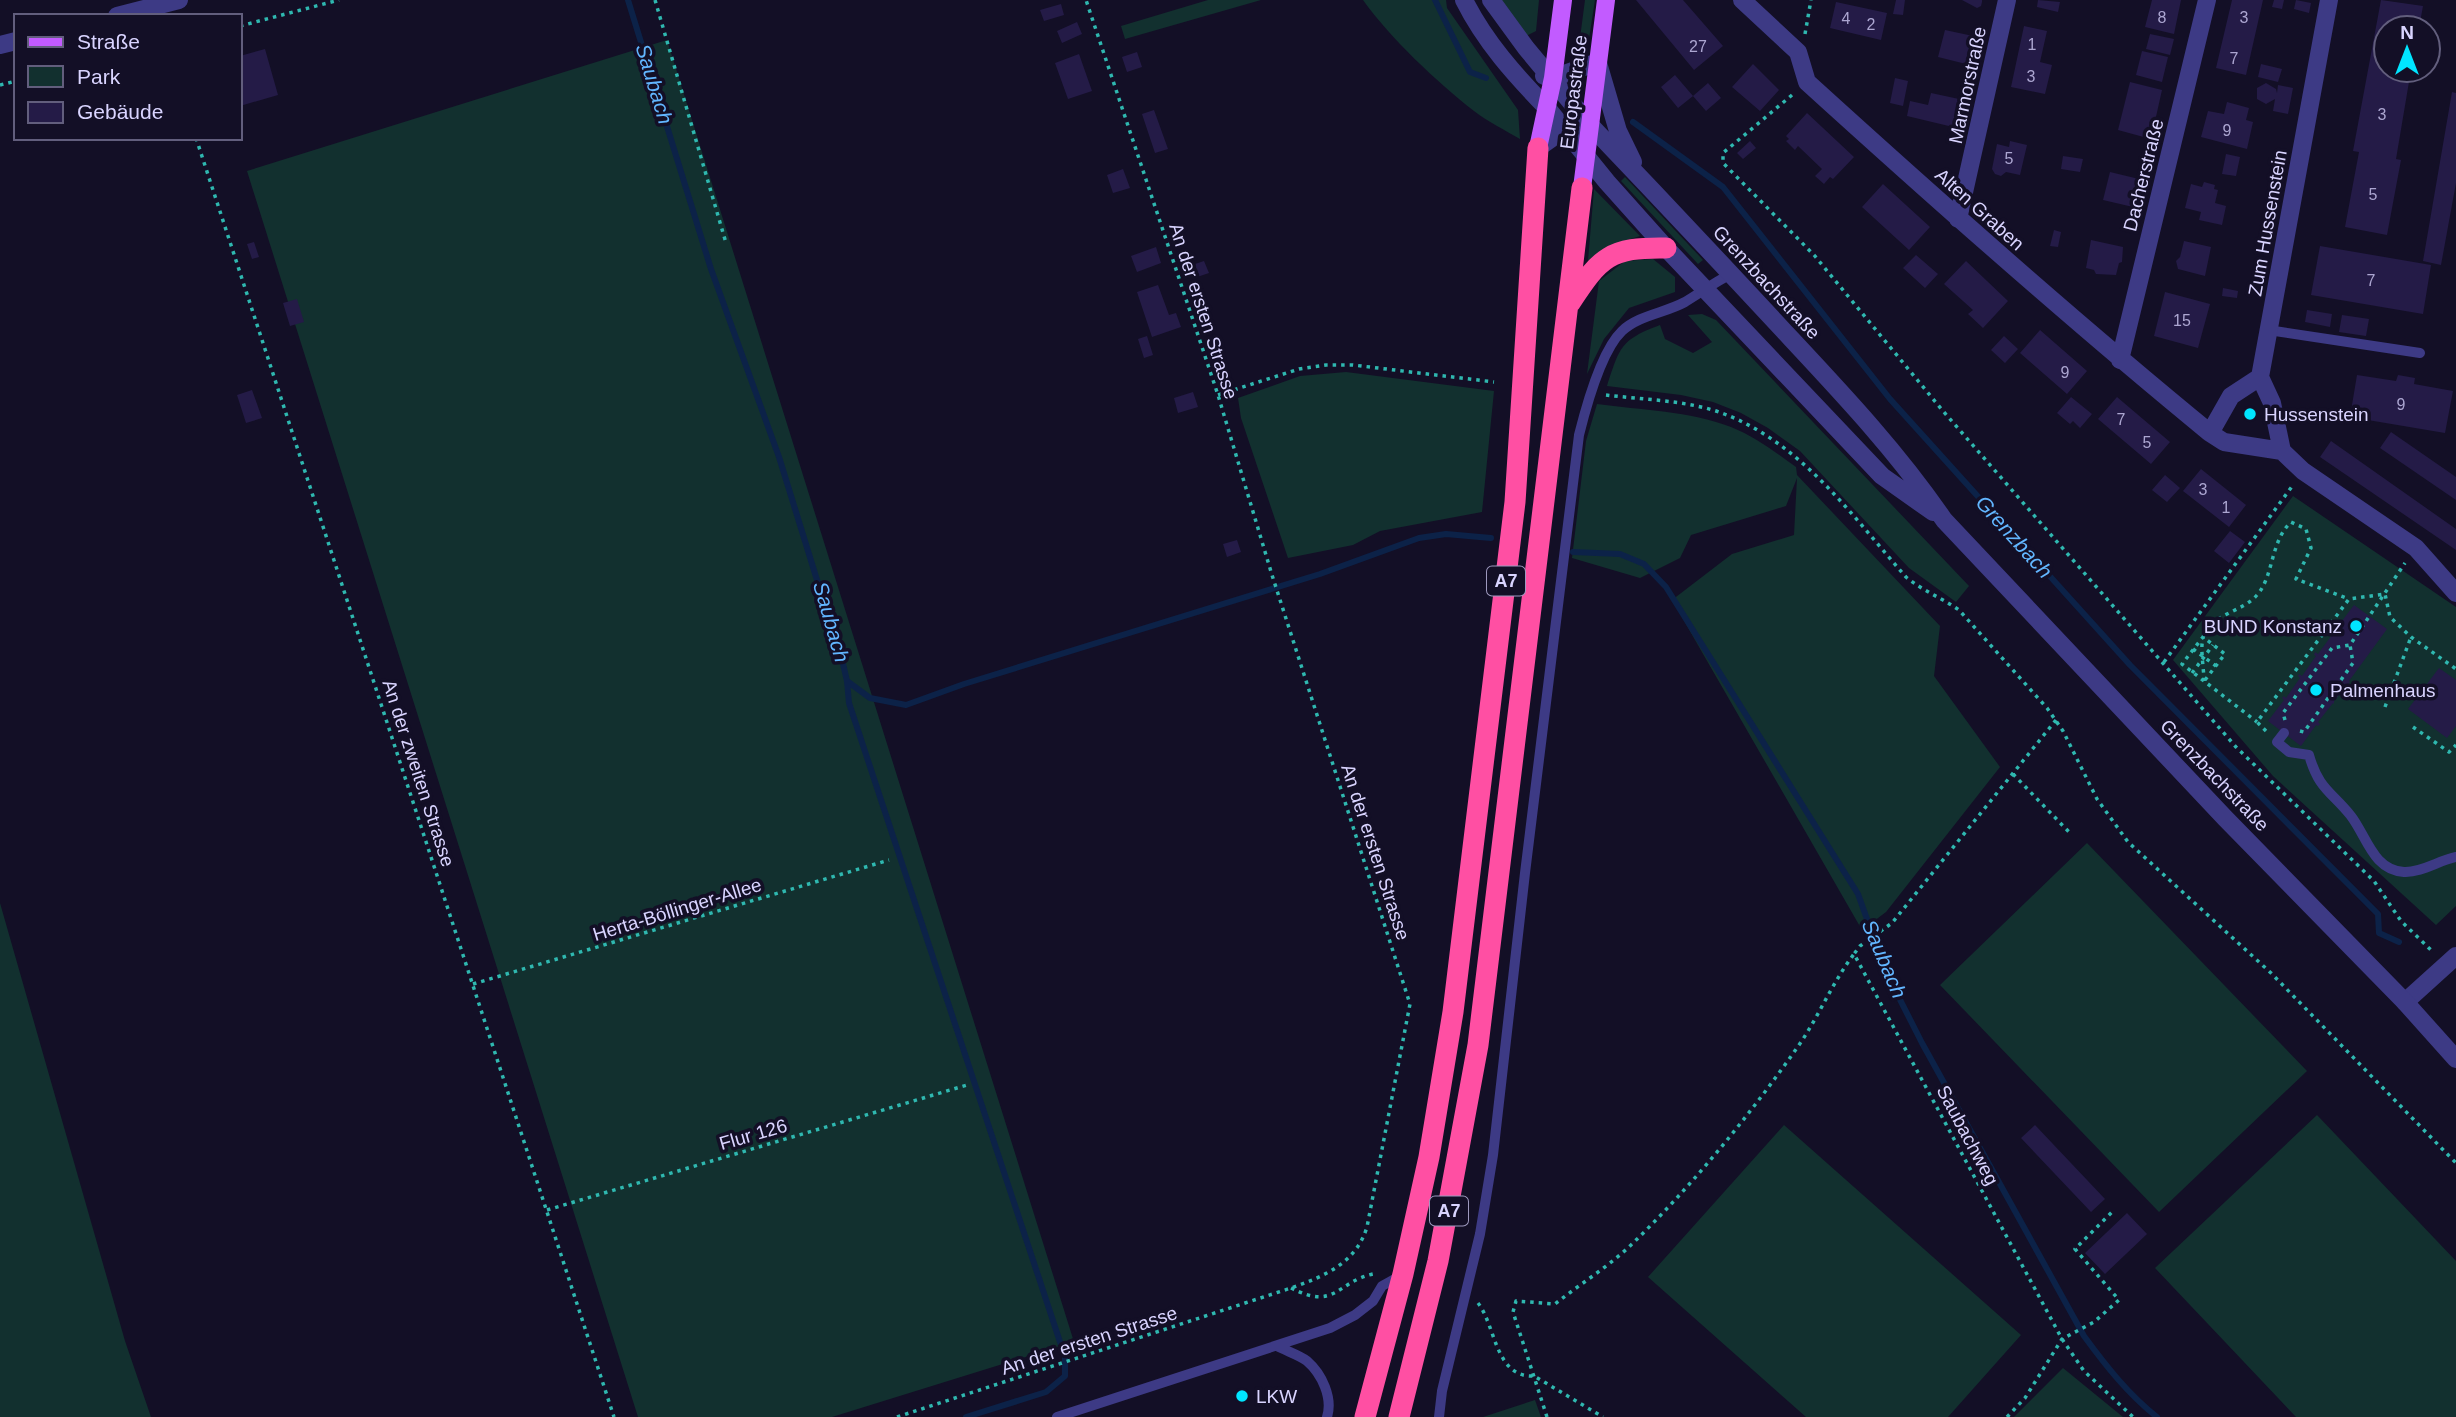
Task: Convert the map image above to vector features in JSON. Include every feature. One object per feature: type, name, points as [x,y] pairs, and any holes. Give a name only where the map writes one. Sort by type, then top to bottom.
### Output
[{"type":"highway","name":"A7","points":[[1364,1417],[1403,1273],[1429,1157],[1450,1035],[1515,502],[1538,148]]},
{"type":"highway","name":"A7","points":[[1399,1417],[1448,1213],[1478,1045],[1582,188]]},
{"type":"highway","points":[[1569,305],[1597,266],[1615,253],[1634,248],[1666,248]]},
{"type":"main road","name":"Europastraße","points":[[1538,148],[1553,78],[1563,0]]},
{"type":"main road","name":"Europastraße","points":[[1582,188],[1606,0]]},
{"type":"street","points":[[125,14],[179,0]]},
{"type":"street","name":"Grenzbachstraße","points":[[1464,0],[1485,37],[1510,69],[1547,108],[1666,248],[1882,476],[1944,520]]},
{"type":"street","name":"Grenzbachstraße","points":[[1492,0],[1526,48],[1590,125],[1886,442],[1944,520],[2200,792],[2405,1002],[2456,1059]]},
{"type":"street","points":[[1742,0],[1798,52],[1807,82]]},
{"type":"street","name":"Marmorstraße","points":[[1958,219],[2007,0]]},
{"type":"street","name":"Dacherstraße","points":[[2120,360],[2207,0]]},
{"type":"street","name":"Zum Hussenstein","points":[[2260,377],[2329,0]]},
{"type":"street","points":[[1510,69],[1553,78],[1598,62],[1618,131],[1644,180]]},
{"type":"street","name":"Alten Graben","points":[[1807,82],[1958,219],[2120,360],[2210,433],[2224,442],[2282,451]]},
{"type":"street","points":[[1538,148],[1565,129],[1590,125]]},
{"type":"street","points":[[2210,433],[2231,396],[2260,377],[2272,403],[2282,451],[2303,471],[2416,548],[2456,593]]},
{"type":"street","points":[[2405,1002],[2451,961]]},
{"type":"lane","points":[[1439,1417],[1442,1391],[1480,1234],[1493,1155],[1579,435],[1588,400],[1610,345],[1621,332],[1634,322],[1685,301],[1731,274]]},
{"type":"lane","points":[[2268,330],[2420,353]]},
{"type":"lane","points":[[2283,735],[2289,752],[2309,755],[2315,774],[2329,794],[2353,819],[2375,856],[2390,869],[2406,872],[2456,857]]},
{"type":"lane","points":[[1057,1417],[1277,1346],[1348,1320],[1373,1301],[1382,1286],[1403,1273]]},
{"type":"lane","points":[[1277,1346],[1306,1360],[1321,1377],[1328,1397],[1327,1417]]},
{"type":"lane","points":[[1411,1374],[1412,1417]]},
{"type":"path","points":[[242,25],[339,0]]},
{"type":"path","points":[[655,0],[726,243]]},
{"type":"path","name":"An der ersten Strasse","points":[[897,1417],[1291,1288],[1337,1268],[1355,1252],[1364,1235],[1410,1004],[1217,395],[1086,0]]},
{"type":"path","points":[[1798,52],[1805,37],[1811,0]]},
{"type":"path","points":[[1807,82],[1723,153],[1723,163],[1814,255],[1943,411],[2236,747],[2316,821],[2374,881],[2401,920],[2451,961]]},
{"type":"path","name":"An der zweiten Strasse","points":[[197,140],[614,1417]]},
{"type":"path","points":[[1217,395],[1298,369],[1326,365],[1353,365],[1494,382]]},
{"type":"path","points":[[1602,394],[1711,411],[1756,429],[1797,457],[1906,578],[1959,610],[2056,720],[2097,799],[2128,842],[2271,973],[2456,1163]]},
{"type":"path","points":[[2164,662],[2303,471]]},
{"type":"path","points":[[2350,645],[2332,648],[2283,713],[2283,735],[2257,722],[2182,664],[2213,622],[2259,594],[2280,532],[2291,522],[2306,529],[2311,548],[2296,579],[2349,599],[2385,594]]},
{"type":"path","points":[[2295,730],[2304,732],[2353,663],[2350,645],[2416,548]]},
{"type":"path","points":[[2385,594],[2390,617],[2411,637],[2456,669]]},
{"type":"path","points":[[2257,722],[2349,599]]},
{"type":"path","points":[[2203,637],[2225,654],[2204,681]]},
{"type":"path","points":[[2203,637],[2204,681]]},
{"type":"path","points":[[2385,706],[2411,637]]},
{"type":"path","points":[[2192,673],[2213,645]]},
{"type":"path","points":[[2193,649],[2216,666]]},
{"type":"path","points":[[1547,1417],[1513,1312],[1516,1301],[1555,1304],[1630,1246],[1707,1164],[1801,1042],[1836,978],[1860,946],[1892,923],[2056,720]]},
{"type":"path","points":[[2413,727],[2449,752],[2456,745]]},
{"type":"path","points":[[2012,774],[2069,832]]},
{"type":"path","name":"Herta-Böllinger-Allee","points":[[473,984],[889,860]]},
{"type":"path","name":"Saubachweg","points":[[1854,954],[2062,1339],[2084,1371],[2133,1417]]},
{"type":"path","name":"Flur 126","points":[[547,1210],[967,1085]]},
{"type":"path","points":[[2007,1417],[2025,1398],[2062,1339],[2094,1322],[2119,1300],[2075,1249],[2113,1210]]},
{"type":"path","points":[[1291,1288],[1311,1297],[1326,1297],[1375,1273]]},
{"type":"path","points":[[1474,1299],[1486,1314],[1505,1363],[1511,1370],[1525,1377],[1534,1376],[1603,1417]]},
{"type":"green space","points":[[1208,0],[1261,0],[1125,39],[1121,26]]},
{"type":"green space","points":[[1363,0],[1446,0],[1447,8],[1518,110],[1520,139],[1479,115],[1445,87],[1400,44]]},
{"type":"green space","points":[[1501,0],[1539,0],[1536,31],[1526,36]]},
{"type":"green space","points":[[1585,0],[1595,0],[1589,39],[1580,38]]},
{"type":"green space","points":[[667,40],[1074,1342],[832,1417],[638,1417],[247,171]]},
{"type":"green space","points":[[1625,177],[1703,260],[1698,264],[1621,181]]},
{"type":"green space","points":[[1594,189],[1640,236],[1609,246],[1588,261]]},
{"type":"green space","points":[[1653,259],[1675,277],[1675,292],[1629,308],[1604,339],[1587,374],[1599,281],[1625,261]]},
{"type":"green space","points":[[1702,314],[1716,320],[1969,586],[1956,602],[1909,568],[1800,451],[1768,428],[1713,402],[1681,395],[1607,386],[1623,346],[1647,330],[1660,325],[1665,339],[1693,353],[1712,342],[1688,315]]},
{"type":"green space","points":[[1346,372],[1494,391],[1482,512],[1380,531],[1353,545],[1288,558],[1241,418],[1238,398],[1300,376]]},
{"type":"green space","points":[[1597,404],[1699,418],[1731,427],[1765,445],[1796,467],[1797,475],[1940,626],[1934,676],[2000,767],[1886,912],[1862,930],[1672,600],[1732,554],[1794,535],[1797,478],[1786,506],[1691,535],[1680,558],[1640,578],[1572,558],[1586,441]]},
{"type":"green space","points":[[2293,496],[2456,607],[2456,906],[2436,925],[2273,776],[2173,660]]},
{"type":"green space","points":[[2087,843],[2307,1071],[2159,1212],[1940,985]]},
{"type":"green space","points":[[0,903],[125,1341],[151,1417],[0,1417]]},
{"type":"green space","points":[[2317,1115],[2456,1261],[2456,1417],[2296,1417],[2155,1268]]},
{"type":"green space","points":[[1784,1125],[2021,1335],[1948,1417],[1806,1417],[1648,1277]]},
{"type":"green space","points":[[2063,1368],[2123,1417],[2014,1417]]},
{"type":"green space","points":[[1535,1400],[1541,1417],[1483,1417]]},
{"type":"building","points":[[1636,0],[1683,0],[1723,46],[1694,70]]},
{"type":"building","points":[[1896,0],[1905,0],[1903,15],[1893,14]]},
{"type":"building","points":[[1962,0],[1982,0],[1982,2],[1977,8]]},
{"type":"building","points":[[2038,0],[2060,2],[2058,12],[2037,7]]},
{"type":"building","points":[[2152,0],[2181,0],[2174,34],[2145,27]]},
{"type":"building","points":[[2232,0],[2263,0],[2246,75],[2216,68]]},
{"type":"building","points":[[2274,0],[2284,0],[2282,9],[2272,7]]},
{"type":"building","points":[[2296,0],[2311,3],[2309,13],[2294,9]]},
{"type":"building","points":[[2381,0],[2423,6],[2422,14],[2378,14]]},
{"type":"building","points":[[1836,2],[1887,13],[1881,40],[1830,28]]},
{"type":"building","points":[[1061,4],[1064,15],[1044,21],[1040,10]]},
{"type":"building","points":[[1077,22],[1082,34],[1062,43],[1057,31]]},
{"type":"building","points":[[2024,26],[2047,31],[2040,62],[2052,65],[2045,94],[2011,87]]},
{"type":"building","points":[[1945,30],[1973,36],[1966,64],[1938,57]]},
{"type":"building","points":[[2150,34],[2174,39],[2170,55],[2146,49]]},
{"type":"building","points":[[265,49],[278,95],[242,105],[242,55]]},
{"type":"building","points":[[2372,49],[2372,84],[2409,84],[2396,159],[2401,160],[2387,235],[2345,227],[2359,152],[2353,151]]},
{"type":"building","points":[[2142,51],[2168,57],[2162,82],[2136,75]]},
{"type":"building","points":[[1137,52],[1142,67],[1127,72],[1122,57]]},
{"type":"building","points":[[1079,54],[1092,91],[1068,99],[1055,63]]},
{"type":"building","points":[[1753,64],[1779,90],[1760,111],[1732,87]]},
{"type":"building","points":[[2261,64],[2282,69],[2278,82],[2258,77]]},
{"type":"building","points":[[1675,75],[1693,96],[1678,108],[1661,87]]},
{"type":"building","points":[[1895,78],[1908,81],[1903,106],[1890,103]]},
{"type":"building","points":[[2130,82],[2162,90],[2151,139],[2118,130]]},
{"type":"building","points":[[1708,83],[1721,98],[1706,111],[1693,96]]},
{"type":"building","points":[[2266,83],[2276,89],[2277,93],[2278,85],[2293,88],[2288,114],[2273,111],[2275,99],[2266,104],[2257,99],[2257,88]]},
{"type":"building","points":[[2452,92],[2456,93],[2456,183],[2441,265],[2423,261]]},
{"type":"building","points":[[1931,93],[1959,99],[1953,127],[1907,116],[1910,101],[1928,105]]},
{"type":"building","points":[[2227,102],[2249,108],[2246,120],[2253,122],[2247,149],[2201,137],[2208,111],[2224,114]]},
{"type":"building","points":[[1154,110],[1168,149],[1155,153],[1142,114]]},
{"type":"building","points":[[1807,113],[1854,157],[1833,179],[1830,177],[1824,184],[1815,176],[1822,169],[1798,146],[1795,150],[1786,141],[1789,139],[1786,136]]},
{"type":"building","points":[[1750,141],[1756,148],[1743,159],[1737,153]]},
{"type":"building","points":[[2010,141],[2027,145],[2020,175],[2006,172],[2001,176],[1995,174],[1992,169],[1997,144],[2009,147]]},
{"type":"building","points":[[2226,154],[2240,157],[2236,176],[2222,174]]},
{"type":"building","points":[[2063,156],[2083,159],[2080,172],[2061,169]]},
{"type":"building","points":[[1123,169],[1130,188],[1113,193],[1107,175]]},
{"type":"building","points":[[2110,172],[2139,179],[2133,207],[2103,200]]},
{"type":"building","points":[[2204,182],[2215,185],[2214,189],[2218,190],[2215,203],[2226,206],[2222,225],[2199,220],[2201,212],[2185,208],[2191,184],[2202,187]]},
{"type":"building","points":[[1883,184],[1930,227],[1909,250],[1862,207]]},
{"type":"building","points":[[2054,230],[2061,232],[2058,247],[2050,246]]},
{"type":"building","points":[[2091,240],[2123,247],[2122,262],[2119,263],[2116,275],[2096,274],[2094,270],[2086,268]]},
{"type":"building","points":[[2184,241],[2211,247],[2205,276],[2178,269],[2176,261],[2180,257]]},
{"type":"building","points":[[254,242],[259,257],[252,259],[247,244]]},
{"type":"building","points":[[2320,246],[2431,265],[2423,314],[2311,295]]},
{"type":"building","points":[[1156,247],[1161,263],[1137,272],[1131,256]]},
{"type":"building","points":[[1916,255],[1938,274],[1925,288],[1903,268]]},
{"type":"building","points":[[1204,261],[1209,273],[1197,277],[1192,265]]},
{"type":"building","points":[[1966,261],[2008,301],[1983,328],[1968,314],[1973,310],[1944,284]]},
{"type":"building","points":[[1158,285],[1169,315],[1176,313],[1181,327],[1152,337],[1137,292]]},
{"type":"building","points":[[2223,288],[2238,291],[2237,298],[2222,296]]},
{"type":"building","points":[[2165,292],[2210,304],[2198,348],[2154,336]]},
{"type":"building","points":[[297,299],[304,322],[290,326],[283,303]]},
{"type":"building","points":[[2307,310],[2332,314],[2330,327],[2305,322]]},
{"type":"building","points":[[2342,315],[2369,319],[2366,336],[2339,332]]},
{"type":"building","points":[[2040,330],[2087,371],[2067,394],[2020,353]]},
{"type":"building","points":[[1147,336],[1153,355],[1144,358],[1138,339]]},
{"type":"building","points":[[2004,336],[2018,349],[2005,363],[1991,350]]},
{"type":"building","points":[[2357,375],[2396,381],[2398,375],[2415,378],[2414,384],[2453,391],[2445,433],[2350,417]]},
{"type":"building","points":[[252,390],[262,418],[246,423],[237,395]]},
{"type":"building","points":[[1193,392],[1198,407],[1178,413],[1174,398]]},
{"type":"building","points":[[2071,397],[2092,414],[2080,428],[2073,421],[2070,424],[2057,413]]},
{"type":"building","points":[[2117,397],[2170,442],[2151,464],[2098,419]]},
{"type":"building","points":[[2391,432],[2456,477],[2456,500],[2380,448]]},
{"type":"building","points":[[2331,441],[2456,529],[2456,550],[2320,457]]},
{"type":"building","points":[[2201,469],[2246,505],[2229,527],[2183,491]]},
{"type":"building","points":[[2165,475],[2180,488],[2167,502],[2152,490]]},
{"type":"building","points":[[2230,531],[2245,542],[2229,563],[2214,551]]},
{"type":"building","points":[[1237,540],[1241,552],[1227,557],[1223,544]]},
{"type":"building","name":"Palmenhaus","points":[[2354,605],[2387,629],[2334,704],[2318,722],[2320,724],[2316,725],[2301,746],[2268,721],[2284,700],[2282,698],[2286,698],[2300,678],[2299,674],[2302,676],[2316,656],[2315,652],[2318,654],[2332,635],[2329,630],[2333,633]]},
{"type":"building","points":[[2439,668],[2456,680],[2456,726],[2447,738],[2408,709]]},
{"type":"building","points":[[2035,1125],[2105,1199],[2091,1212],[2021,1138]]},
{"type":"building","points":[[2127,1213],[2147,1234],[2105,1274],[2085,1253]]},
{"type":"waterway","points":[[628,0],[711,269],[779,457],[817,580],[831,612],[847,681],[849,703],[1065,1357],[1065,1376],[1046,1392],[966,1417]]},
{"type":"waterway","name":"Grenzbach","points":[[1435,0],[1470,72],[1486,78]]},
{"type":"waterway","name":"Grenzbach","points":[[1633,122],[1723,187],[1890,399],[2130,665],[2378,914],[2379,933],[2399,942]]},
{"type":"waterway","name":"Saubach","points":[[847,681],[870,698],[906,705],[964,684],[1320,574],[1419,538],[1446,534],[1491,538]]},
{"type":"waterway","name":"Saubach","points":[[1573,552],[1620,554],[1644,564],[1666,587],[1858,894],[1886,972],[1922,1043],[2084,1336],[2136,1399],[2157,1417]]},
{"type":"place","name":"Hussenstein","points":[[2250,414]]},
{"type":"place","name":"BUND Konstanz","points":[[2356,626]]},
{"type":"place","name":"Palmenhaus","points":[[2316,690]]},
{"type":"place","name":"LKW","points":[[1242,1396]]}]
